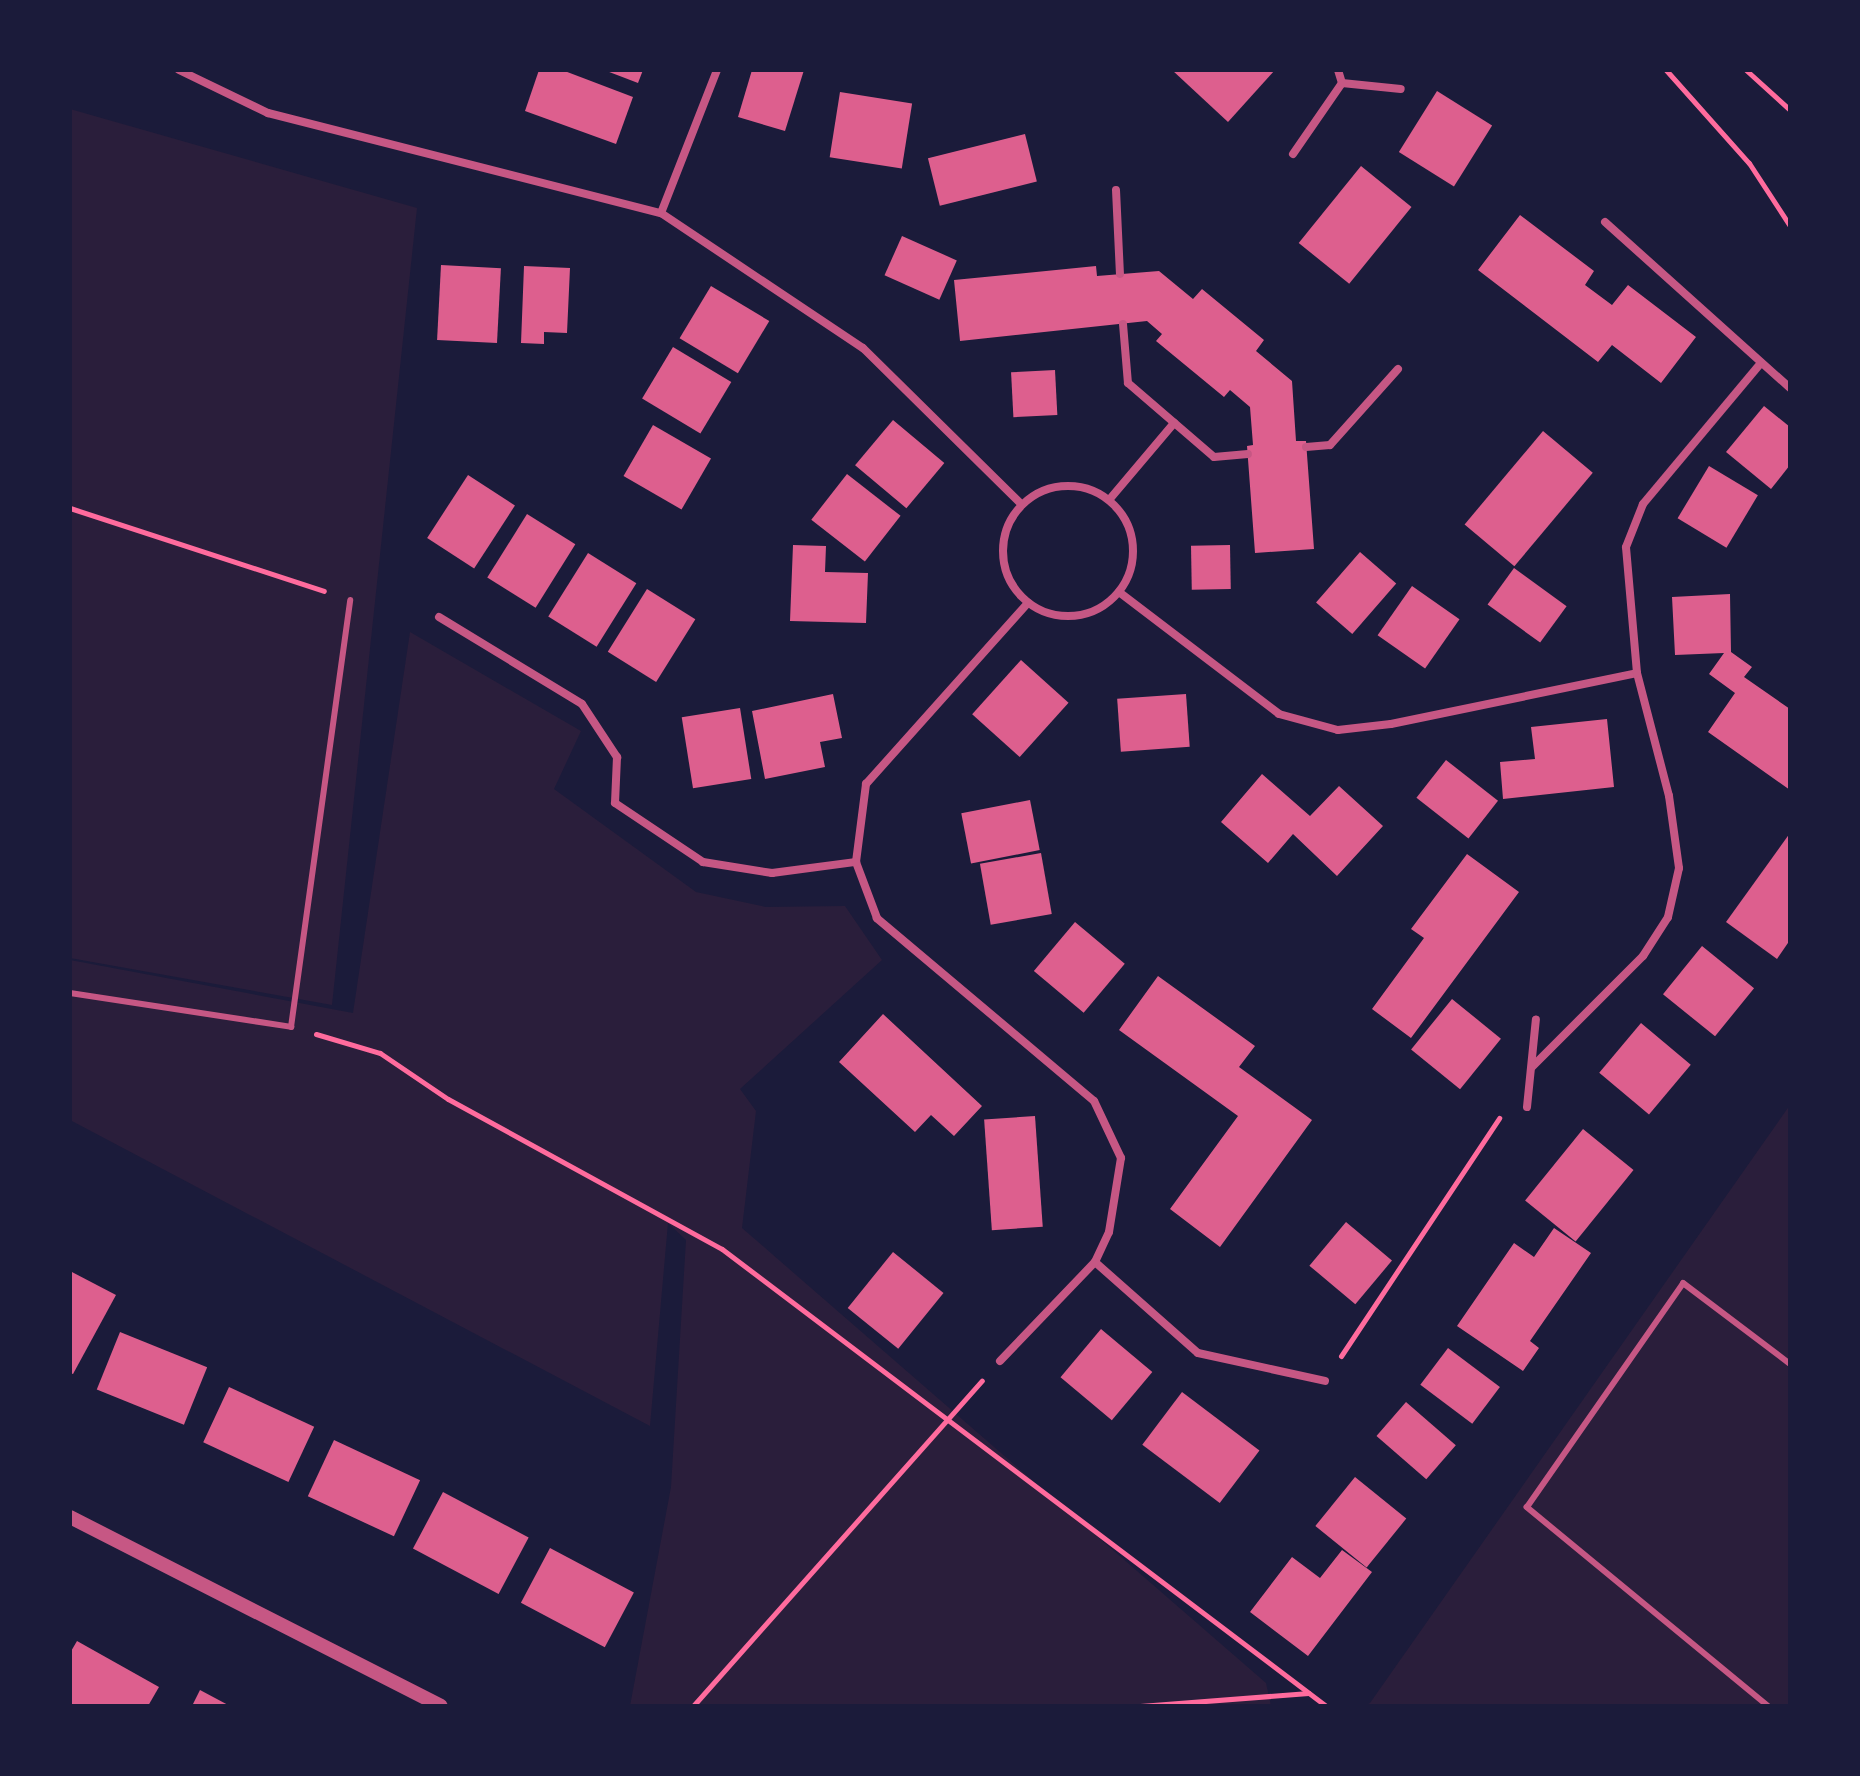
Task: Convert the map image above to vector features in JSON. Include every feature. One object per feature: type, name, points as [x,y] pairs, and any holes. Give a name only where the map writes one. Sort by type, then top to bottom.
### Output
[{"type":"street","points":[[179,70],[268,113],[661,213],[863,348],[1022,505]]},
{"type":"street","points":[[661,213],[717,70]]},
{"type":"street","points":[[1338,70],[1342,83]]},
{"type":"street","points":[[1342,83],[1401,89]]},
{"type":"street","points":[[1293,154],[1342,83]]},
{"type":"street","points":[[1116,190],[1120,274]]},
{"type":"street","points":[[1605,222],[1790,388]]},
{"type":"street","points":[[1123,324],[1128,383],[1214,457],[1248,454]]},
{"type":"street","points":[[1532,1067],[1643,956],[1668,917],[1679,868],[1669,796],[1637,673],[1626,547],[1643,504],[1761,363]]},
{"type":"street","points":[[1306,447],[1330,445],[1398,369]]},
{"type":"street","points":[[1109,500],[1174,423]]},
{"type":"street","points":[[1064,486],[1088,489],[1109,500],[1126,519],[1134,544],[1131,570],[1119,592],[1100,609],[1076,616],[1051,615],[1028,603],[1013,587],[1004,556],[1009,524],[1022,505],[1041,492],[1064,486]]},
{"type":"street","points":[[1119,592],[1279,714],[1338,730],[1391,724],[1637,673]]},
{"type":"street","points":[[1000,1361],[1095,1262],[1109,1232],[1121,1158],[1094,1101],[877,918],[856,862],[866,784],[1028,603]]},
{"type":"street","points":[[439,617],[582,704],[617,757],[615,803],[703,862],[772,873],[856,862]]},
{"type":"street","points":[[1527,1107],[1536,1019]]},
{"type":"street","points":[[1095,1262],[1198,1353],[1325,1381]]},
{"type":"street","points":[[70,1517],[441,1706]]},
{"type":"lane","points":[[70,993],[291,1027],[350,600]]},
{"type":"lane","points":[[1768,1706],[1527,1507],[1683,1283],[1790,1364]]},
{"type":"path","points":[[1666,70],[1749,163],[1790,226]]},
{"type":"path","points":[[1746,70],[1790,110]]},
{"type":"path","points":[[70,508],[350,600]]},
{"type":"path","points":[[291,1027],[380,1053],[448,1099],[722,1249],[1326,1706]]},
{"type":"path","points":[[1325,1381],[1532,1067]]},
{"type":"path","points":[[693,1706],[1000,1361]]},
{"type":"path","points":[[1140,1706],[1309,1693]]},
{"type":"shaded area","points":[[70,109],[417,208],[332,1005],[70,958]]},
{"type":"shaded area","points":[[410,632],[581,731],[554,789],[696,892],[766,907],[845,906],[882,960],[740,1089],[756,1111],[742,1228],[1266,1683],[1271,1706],[630,1706],[671,1487],[686,1240],[668,1223],[650,1426],[70,1120],[70,960],[353,1013]]},
{"type":"shaded area","points":[[1790,1105],[1790,1706],[1364,1706],[1370,1703]]},
{"type":"building","points":[[539,70],[562,70],[633,97],[616,144],[525,111]]},
{"type":"building","points":[[604,70],[643,70],[638,83]]},
{"type":"building","points":[[752,70],[804,70],[785,131],[738,117]]},
{"type":"building","points":[[1172,70],[1275,70],[1228,122]]},
{"type":"building","points":[[1437,91],[1492,125],[1454,187],[1399,152]]},
{"type":"building","points":[[840,92],[912,103],[902,169],[830,157]]},
{"type":"building","points":[[1025,134],[1037,182],[940,206],[928,158]]},
{"type":"building","points":[[1361,166],[1412,207],[1349,284],[1299,243]]},
{"type":"building","points":[[1520,215],[1594,271],[1585,285],[1612,305],[1628,285],[1696,337],[1661,383],[1612,345],[1598,362],[1478,270]]},
{"type":"building","points":[[902,236],[957,260],[939,300],[885,275]]},
{"type":"building","points":[[441,265],[501,268],[497,343],[437,340]]},
{"type":"building","points":[[524,266],[570,268],[567,333],[544,332],[544,344],[521,343]]},
{"type":"building","points":[[1096,266],[1097,276],[1159,271],[1193,299],[1202,289],[1264,340],[1256,351],[1292,381],[1296,441],[1306,441],[1314,549],[1255,553],[1247,446],[1253,445],[1250,407],[1230,390],[1224,397],[1156,341],[1162,334],[1147,321],[960,341],[954,280]]},
{"type":"building","points":[[711,286],[769,321],[738,373],[680,338]]},
{"type":"building","points":[[673,347],[731,382],[700,433],[642,398]]},
{"type":"building","points":[[1055,370],[1057,415],[1013,417],[1011,372]]},
{"type":"building","points":[[1764,406],[1790,427],[1790,465],[1771,489],[1726,452]]},
{"type":"building","points":[[893,420],[944,463],[906,508],[855,465]]},
{"type":"building","points":[[653,425],[711,459],[682,510],[624,476]]},
{"type":"building","points":[[1543,431],[1593,473],[1514,566],[1465,524]]},
{"type":"building","points":[[1709,466],[1758,495],[1726,548],[1678,518]]},
{"type":"building","points":[[847,474],[901,516],[865,562],[811,520]]},
{"type":"building","points":[[468,475],[515,505],[474,568],[427,538]]},
{"type":"building","points":[[527,514],[575,544],[536,608],[487,578]]},
{"type":"building","points":[[793,545],[826,546],[825,572],[868,573],[866,623],[790,621]]},
{"type":"building","points":[[1230,545],[1231,589],[1192,590],[1191,546]]},
{"type":"building","points":[[1360,552],[1396,583],[1352,634],[1316,603]]},
{"type":"building","points":[[588,553],[636,583],[597,647],[548,617]]},
{"type":"building","points":[[1514,568],[1567,606],[1540,643],[1488,604]]},
{"type":"building","points":[[1412,586],[1460,619],[1425,668],[1378,635]]},
{"type":"building","points":[[647,589],[695,619],[656,682],[608,652]]},
{"type":"building","points":[[1730,594],[1731,652],[1752,667],[1744,677],[1790,709],[1790,790],[1708,732],[1735,693],[1709,674],[1724,653],[1675,655],[1672,597]]},
{"type":"building","points":[[1021,660],[1069,703],[1020,757],[972,714]]},
{"type":"building","points":[[833,694],[842,738],[820,742],[825,767],[765,779],[752,711]]},
{"type":"building","points":[[1186,694],[1190,747],[1121,752],[1117,699]]},
{"type":"building","points":[[740,708],[751,779],[693,788],[682,717]]},
{"type":"building","points":[[1607,719],[1614,787],[1503,799],[1500,762],[1535,759],[1531,727]]},
{"type":"building","points":[[1446,760],[1498,801],[1468,838],[1416,798]]},
{"type":"building","points":[[1262,774],[1310,816],[1339,786],[1383,826],[1337,876],[1293,834],[1268,863],[1221,822]]},
{"type":"building","points":[[1030,800],[1040,850],[971,863],[961,813]]},
{"type":"building","points":[[1790,833],[1790,940],[1777,959],[1726,922]]},
{"type":"building","points":[[1041,853],[1052,914],[991,925],[980,864]]},
{"type":"building","points":[[1467,854],[1519,892],[1411,1038],[1372,1009],[1424,938],[1411,929]]},
{"type":"building","points":[[1075,922],[1125,964],[1084,1013],[1034,971]]},
{"type":"building","points":[[1702,946],[1754,988],[1715,1036],[1663,994]]},
{"type":"building","points":[[1158,976],[1255,1046],[1239,1067],[1312,1120],[1220,1247],[1170,1209],[1238,1116],[1119,1030]]},
{"type":"building","points":[[1452,999],[1501,1039],[1460,1089],[1411,1050]]},
{"type":"building","points":[[883,1014],[982,1106],[954,1136],[931,1115],[915,1132],[839,1062]]},
{"type":"building","points":[[1641,1023],[1691,1065],[1649,1115],[1599,1073]]},
{"type":"building","points":[[1035,1116],[1043,1227],[992,1230],[984,1120]]},
{"type":"building","points":[[1583,1129],[1634,1170],[1576,1241],[1525,1200]]},
{"type":"building","points":[[1346,1222],[1392,1261],[1355,1304],[1309,1266]]},
{"type":"building","points":[[1554,1228],[1591,1253],[1530,1341],[1539,1348],[1523,1371],[1457,1326],[1514,1243],[1534,1257]]},
{"type":"building","points":[[893,1252],[944,1293],[898,1349],[848,1308]]},
{"type":"building","points":[[70,1271],[116,1295],[73,1374],[70,1373]]},
{"type":"building","points":[[1101,1329],[1152,1372],[1112,1420],[1061,1377]]},
{"type":"building","points":[[120,1332],[207,1367],[184,1425],[97,1389]]},
{"type":"building","points":[[1448,1348],[1500,1387],[1472,1424],[1420,1385]]},
{"type":"building","points":[[229,1387],[314,1427],[288,1482],[203,1442]]},
{"type":"building","points":[[1182,1392],[1259,1450],[1220,1503],[1142,1445]]},
{"type":"building","points":[[1406,1402],[1456,1445],[1426,1479],[1376,1436]]},
{"type":"building","points":[[334,1440],[420,1480],[394,1536],[308,1496]]},
{"type":"building","points":[[1355,1477],[1406,1519],[1367,1567],[1315,1526]]},
{"type":"building","points":[[443,1492],[529,1538],[499,1594],[413,1549]]},
{"type":"building","points":[[550,1548],[634,1593],[605,1647],[521,1603]]},
{"type":"building","points":[[1342,1550],[1372,1572],[1308,1656],[1250,1612],[1292,1557],[1320,1578]]},
{"type":"building","points":[[77,1641],[159,1687],[148,1706],[70,1704],[70,1653]]},
{"type":"building","points":[[200,1690],[230,1706],[192,1706]]}]
